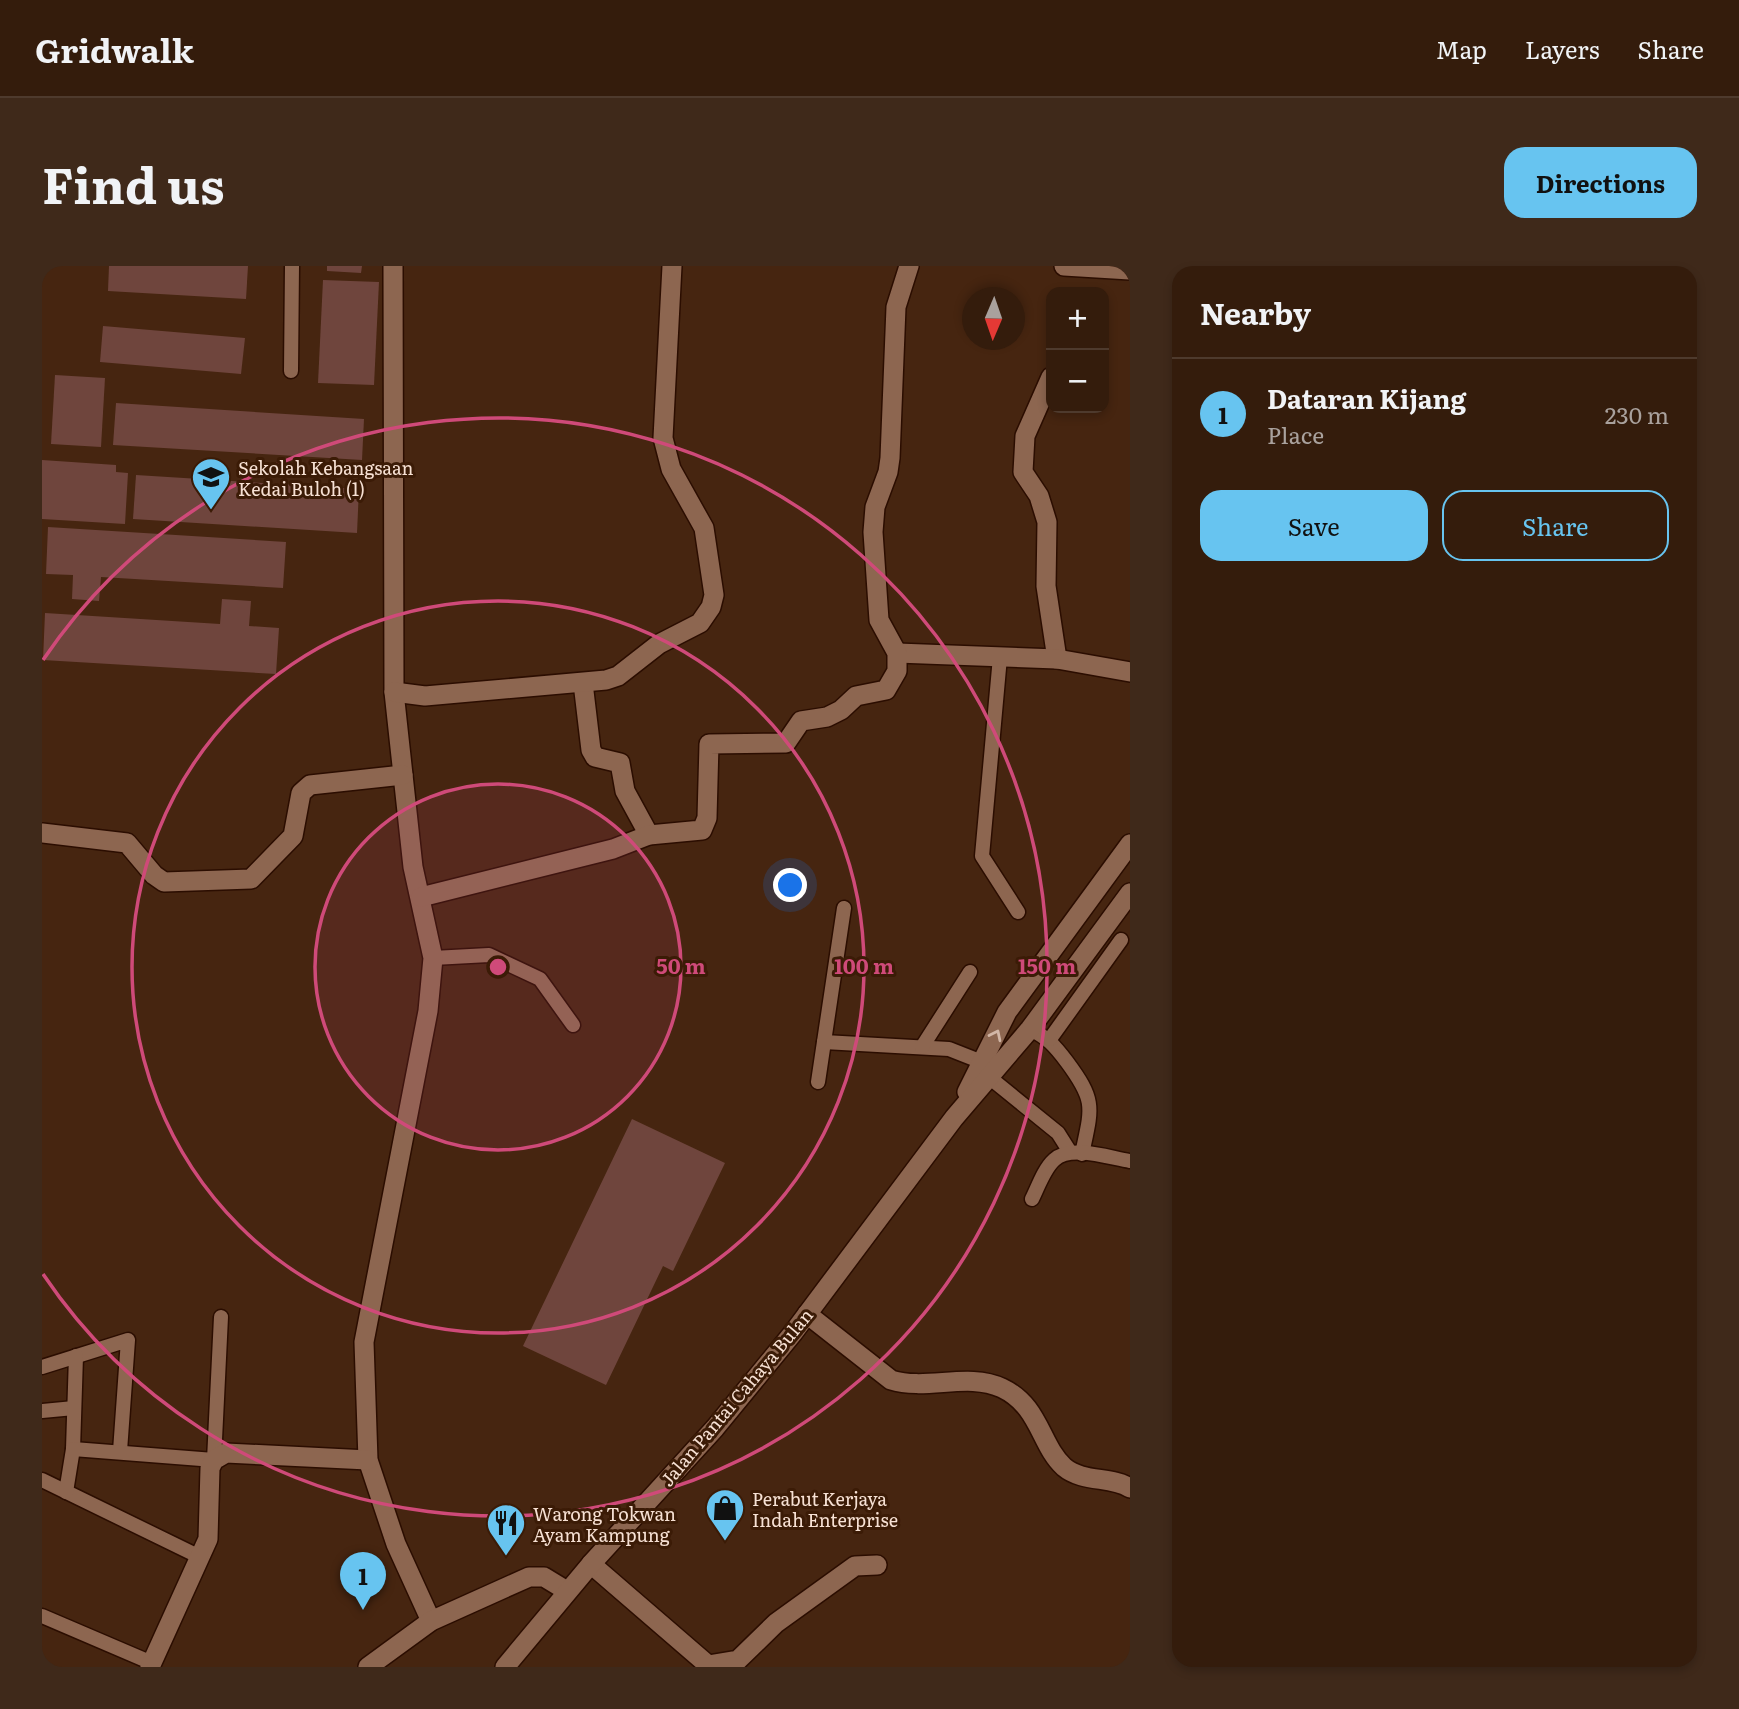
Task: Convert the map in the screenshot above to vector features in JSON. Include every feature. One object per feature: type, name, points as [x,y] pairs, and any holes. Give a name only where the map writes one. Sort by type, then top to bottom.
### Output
[{"type":"street","points":[[393,266],[394,692],[413,866],[433,958],[425,1024],[364,1342],[368,1460],[396,1544],[431,1621]]},
{"type":"street","points":[[394,692],[425,696],[583,683],[618,676],[659,644],[700,623],[711,607],[714,595],[704,528],[671,469],[663,438],[672,266]]},
{"type":"street","points":[[421,897],[613,849],[649,835],[704,827],[709,744],[786,744],[804,719],[827,717],[841,710],[856,696],[886,690],[897,671],[897,653],[879,620],[873,532],[875,507],[888,472],[890,458],[896,307],[909,266]]},
{"type":"street","points":[[1064,266],[1130,270]]},
{"type":"street","points":[[1046,388],[1025,436],[1023,472],[1038,496],[1046,522],[1046,586],[1057,659]]},
{"type":"street","points":[[897,653],[1057,659],[1130,672]]},
{"type":"street","points":[[583,683],[591,750],[595,757],[620,763],[625,791],[649,835]]},
{"type":"street","points":[[42,833],[127,843],[154,875],[164,882],[251,879],[292,836],[301,793],[310,785],[403,775]]},
{"type":"street","name":"Jalan Pantai Cahaya Bulan","points":[[986,1070],[1007,1012],[1130,844]]},
{"type":"street","name":"Jalan Pantai Cahaya Bulan","points":[[505,1667],[567,1591],[715,1428],[807,1314],[954,1118],[986,1070],[1030,1029],[1116,916],[1130,893]]},
{"type":"street","points":[[807,1314],[891,1380],[908,1385],[980,1382],[1001,1388],[1029,1409],[1063,1466],[1077,1474],[1130,1488]]},
{"type":"street","points":[[151,1665],[208,1539],[210,1468],[214,1460],[226,1454],[368,1460]]},
{"type":"street","points":[[591,1564],[708,1665],[738,1660],[776,1623],[855,1566],[877,1565]]},
{"type":"street","points":[[368,1667],[431,1621],[529,1577],[551,1580],[567,1591]]},
{"type":"lane","points":[[291,371],[292,266]]},
{"type":"lane","points":[[1000,657],[982,856],[1018,912]]},
{"type":"lane","points":[[818,1082],[844,908]]},
{"type":"lane","points":[[1050,1039],[1126,939],[1116,916]]},
{"type":"lane","points":[[433,958],[489,955],[540,979],[573,1025]]},
{"type":"lane","points":[[922,1047],[970,972]]},
{"type":"lane","points":[[1030,1029],[1050,1039],[1079,1076],[1089,1097],[1089,1120],[1076,1153]]},
{"type":"lane","points":[[824,1042],[955,1051],[986,1070],[1058,1133],[1076,1153]]},
{"type":"lane","points":[[1032,1199],[1054,1160],[1076,1153],[1130,1161]]},
{"type":"lane","points":[[73,1449],[214,1460],[221,1317]]},
{"type":"lane","points":[[42,1367],[128,1340],[120,1451]]},
{"type":"lane","points":[[66,1492],[73,1449],[76,1356]]},
{"type":"lane","points":[[42,1411],[74,1408]]},
{"type":"lane","points":[[42,1480],[200,1557]]},
{"type":"lane","points":[[42,1616],[151,1665]]},
{"type":"building","points":[[109,266],[248,266],[246,299],[108,291]]},
{"type":"building","points":[[327,266],[362,266],[361,273],[327,271]]},
{"type":"building","points":[[323,280],[379,282],[374,385],[318,383]]},
{"type":"building","points":[[103,326],[245,338],[241,374],[100,362]]},
{"type":"building","points":[[55,375],[105,378],[101,447],[51,444]]},
{"type":"building","points":[[116,403],[364,419],[362,460],[113,445]]},
{"type":"building","points":[[42,460],[116,465],[116,472],[128,473],[125,524],[42,519]]},
{"type":"building","points":[[136,475],[359,489],[357,533],[133,519]]},
{"type":"building","points":[[48,527],[286,542],[283,588],[101,577],[99,601],[72,599],[73,575],[46,574]]},
{"type":"building","points":[[222,599],[251,601],[249,626],[279,628],[276,674],[43,660],[45,613],[220,624]]},
{"type":"building","points":[[632,1119],[725,1163],[673,1271],[663,1266],[606,1385],[523,1346]]},
{"type":"place","name":"Sekolah Kebangsaan Kedai Buloh (1)","points":[[211,511]]},
{"type":"place","name":"Perabut Kerjaya Indah Enterprise","points":[[725,1542]]},
{"type":"place","name":"Warong Tokwan Ayam Kampung","points":[[506,1557]]},
{"type":"place","name":"Dataran Kijang","points":[[363,1610]]}]
